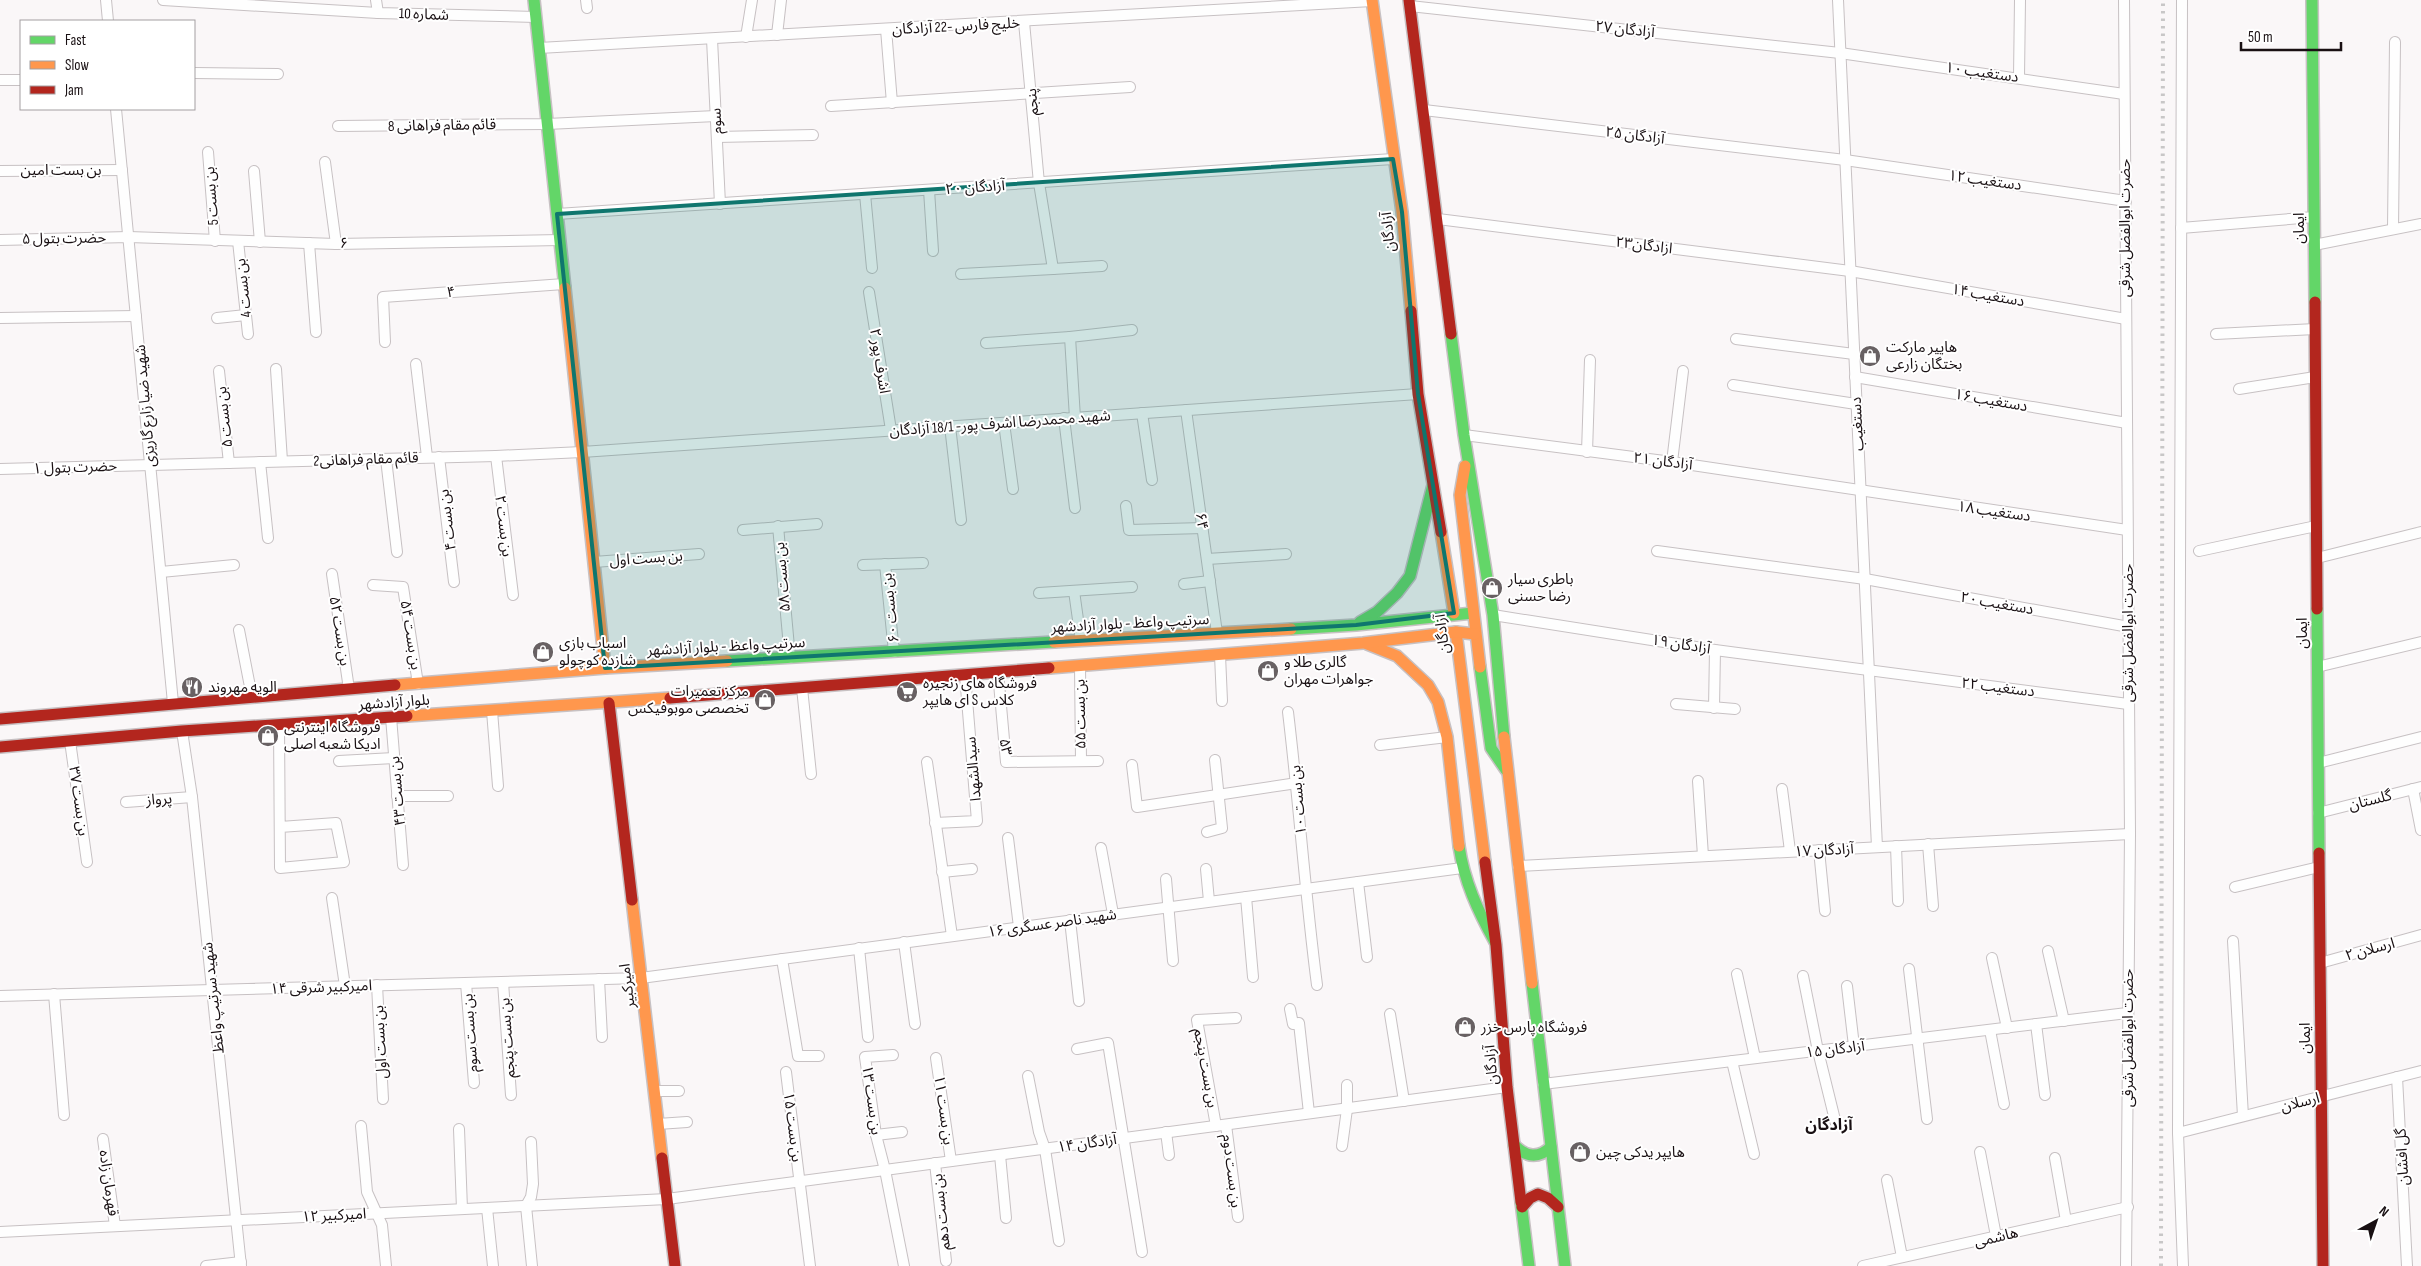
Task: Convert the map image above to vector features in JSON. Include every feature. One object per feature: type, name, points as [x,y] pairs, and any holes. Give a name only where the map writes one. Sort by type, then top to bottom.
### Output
[{"type":"main road","points":[[534,0],[605,668]]},
{"type":"main road","name":"ایمان","points":[[2312,0],[2323,1266]]},
{"type":"main road","name":"آزادگان","points":[[1372,1],[1402,212],[1418,394],[1454,613],[1496,945],[1507,1087],[1529,1266]]},
{"type":"main road","points":[[1410,3],[1464,435],[1493,615],[1507,772],[1565,1266]]},
{"type":"main road","points":[[1468,454],[1460,495],[1475,634],[1491,748],[1507,772]]},
{"type":"main road","points":[[1356,625],[1377,612],[1397,593],[1410,576],[1434,484]]},
{"type":"main road","name":"سرتیپ واعظ - بلوار آزادشهر","points":[[0,720],[173,703],[605,668],[1356,625],[1454,613],[1473,613]]},
{"type":"main road","points":[[609,703],[1220,655],[1363,643],[1456,632],[1475,634]]},
{"type":"main road","points":[[1363,643],[1398,656],[1428,685],[1438,702],[1447,737],[1462,868],[1475,905],[1496,945]]},
{"type":"main road","name":"بلوار آزادشهر","points":[[182,731],[609,703]]},
{"type":"main road","name":"امیرکبیر","points":[[609,703],[675,1266]]},
{"type":"main road","points":[[0,747],[182,731]]},
{"type":"main road","points":[[1514,1145],[1521,1153],[1530,1157],[1540,1156],[1550,1148]]},
{"type":"main road","points":[[1522,1207],[1530,1198],[1538,1194],[1548,1198],[1558,1207]]},
{"type":"street","points":[[106,0],[108,20]]},
{"type":"street","name":"شماره 10","points":[[163,0],[378,13],[536,17]]},
{"type":"street","points":[[376,0],[378,13]]},
{"type":"street","points":[[746,37],[752,0]]},
{"type":"street","points":[[777,35],[782,0]]},
{"type":"street","name":"دستغیب","points":[[1838,0],[1877,847]]},
{"type":"street","points":[[2018,77],[2020,0]]},
{"type":"street","name":"حضرت ابوالفضل شرقی","points":[[2124,0],[2130,834],[2126,1266]]},
{"type":"street","points":[[2182,0],[2178,1132],[2182,1266]]},
{"type":"street","name":"خلیج فارس -22 آزادگان","points":[[539,48],[1372,1]]},
{"type":"street","name":"۲۷ آزادگان","points":[[1410,3],[1840,52]]},
{"type":"street","name":"پنجم","points":[[1024,22],[1039,183],[1053,269]]},
{"type":"street","points":[[886,29],[892,103]]},
{"type":"street","name":"سوم","points":[[712,39],[720,204]]},
{"type":"street","points":[[2393,229],[2395,42]]},
{"type":"street","name":"دستغیب ۱۰","points":[[1840,52],[2124,94]]},
{"type":"street","points":[[195,73],[278,74]]},
{"type":"street","points":[[0,80],[20,80]]},
{"type":"street","points":[[831,106],[1130,87]]},
{"type":"street","name":"شهید ضیا زارع گاریزی","points":[[116,110],[173,703]]},
{"type":"street","name":"۲۵ آزادگان","points":[[1424,110],[1845,160]]},
{"type":"street","name":"8 قائم مقام فراهانی","points":[[338,126],[547,124],[716,116]]},
{"type":"street","points":[[717,137],[813,135]]},
{"type":"street","name":"بن بست 5","points":[[208,152],[215,241]]},
{"type":"street","name":"۲۰ آزادگان","points":[[557,214],[1393,159]]},
{"type":"street","name":"دستغیب ۱۲","points":[[1845,160],[2126,201]]},
{"type":"street","points":[[325,162],[336,244]]},
{"type":"street","name":"بن بست امین","points":[[0,170],[122,170]]},
{"type":"street","points":[[254,171],[260,242]]},
{"type":"street","points":[[929,190],[933,251]]},
{"type":"street","points":[[865,194],[872,268]]},
{"type":"street","points":[[2182,228],[2314,218]]},
{"type":"street","name":"۲۳ازادگان","points":[[1438,219],[1850,271]]},
{"type":"street","points":[[2314,245],[2421,224]]},
{"type":"street","name":"۶","points":[[129,237],[336,244],[560,240]]},
{"type":"street","name":"حضرت بتول ۵","points":[[0,240],[129,237]]},
{"type":"street","name":"بن بست 4","points":[[238,241],[248,334]]},
{"type":"street","points":[[309,243],[316,332]]},
{"type":"street","points":[[961,274],[1102,266]]},
{"type":"street","name":"دستغیب ۱۴","points":[[1850,271],[2126,319]]},
{"type":"street","name":"۴","points":[[385,342],[383,297],[564,284]]},
{"type":"street","name":"۲ اشرف پور","points":[[869,292],[891,430]]},
{"type":"street","points":[[217,318],[246,315]]},
{"type":"street","points":[[0,318],[136,316]]},
{"type":"street","points":[[2216,334],[2315,329]]},
{"type":"street","points":[[986,343],[1132,330]]},
{"type":"street","points":[[1070,337],[1075,418]]},
{"type":"street","points":[[1736,339],[1854,354]]},
{"type":"street","points":[[1587,452],[1590,360]]},
{"type":"street","points":[[416,364],[427,457]]},
{"type":"street","points":[[276,369],[282,461]]},
{"type":"street","name":"بن بست ۵","points":[[219,371],[229,463]]},
{"type":"street","points":[[1672,462],[1683,371]]},
{"type":"street","name":"دستغیب ۱۶","points":[[1855,377],[2127,423]]},
{"type":"street","points":[[2240,389],[2315,377]]},
{"type":"street","points":[[1733,385],[1856,404]]},
{"type":"street","name":"شهید محمدرضا اشرف پور- 18/1 آزادگان","points":[[582,452],[1418,394]]},
{"type":"street","name":"۶۴","points":[[1186,410],[1217,633]]},
{"type":"street","points":[[1142,413],[1152,480]]},
{"type":"street","points":[[1064,418],[1075,508]]},
{"type":"street","points":[[1004,423],[1013,489]]},
{"type":"street","points":[[950,426],[962,520]]},
{"type":"street","name":"۲۱ آزادگان","points":[[1464,435],[1672,462],[1860,491]]},
{"type":"street","name":"2قائم مقام فراهانی","points":[[151,465],[582,452]]},
{"type":"street","name":"بن بست ۲","points":[[496,456],[513,594]]},
{"type":"street","name":"بن بست ۴","points":[[439,457],[454,582]]},
{"type":"street","points":[[386,459],[397,552]]},
{"type":"street","points":[[260,462],[268,538]]},
{"type":"street","name":"حضرت بتول ۱","points":[[0,469],[151,465]]},
{"type":"street","name":"دستغیب ۱۸","points":[[1860,491],[2127,530]]},
{"type":"street","points":[[1126,506],[1129,530],[1203,528]]},
{"type":"street","points":[[743,530],[817,524]]},
{"type":"street","name":"بن بست ۵۸","points":[[778,526],[790,658]]},
{"type":"street","points":[[2199,551],[2316,526]]},
{"type":"street","points":[[2317,558],[2421,532]]},
{"type":"street","points":[[1207,559],[1286,556],[1285,542]]},
{"type":"street","name":"دستغیب ۲۰","points":[[1657,551],[1865,580],[2129,627]]},
{"type":"street","name":"بن بست اول","points":[[594,562],[699,554]]},
{"type":"street","name":"بن بست ۶۰","points":[[864,565],[924,563]]},
{"type":"street","name":"بن بست ۶۰","points":[[885,564],[894,652]]},
{"type":"street","points":[[161,572],[234,565]]},
{"type":"street","name":"بن بست ۵۲","points":[[332,574],[349,689]]},
{"type":"street","points":[[1184,584],[1210,580]]},
{"type":"street","name":"بن بست ۵۴","points":[[373,585],[403,587],[418,684]]},
{"type":"street","points":[[1039,593],[1132,587]]},
{"type":"street","points":[[1074,591],[1082,641]]},
{"type":"street","name":"۱۹ آزادگان","points":[[1493,615],[1715,650],[1869,670]]},
{"type":"street","points":[[239,630],[252,697]]},
{"type":"street","points":[[2317,667],[2421,642]]},
{"type":"street","points":[[1714,708],[1715,650]]},
{"type":"street","points":[[1220,655],[1222,701]]},
{"type":"street","name":"بن بست ۵۵","points":[[1080,666],[1081,761]]},
{"type":"street","name":"دستغیب ۲۲","points":[[1869,670],[2128,704]]},
{"type":"street","name":"۵۳","points":[[998,672],[1006,762],[1098,761]]},
{"type":"street","name":"سیدالشهدا","points":[[935,823],[977,821],[965,675]]},
{"type":"street","points":[[802,688],[811,774]]},
{"type":"street","points":[[1676,704],[1735,709]]},
{"type":"street","points":[[492,710],[498,786]]},
{"type":"street","name":"بن بست ۱۰","points":[[1288,712],[1297,783],[1305,889],[1317,985]]},
{"type":"street","name":"بن بست ۴۳","points":[[391,717],[403,864]]},
{"type":"street","points":[[279,725],[280,868],[344,862],[336,823],[280,827]]},
{"type":"street","name":"شهید سرتیپ واعظ","points":[[182,731],[192,797],[241,1264]]},
{"type":"street","points":[[1380,745],[1447,737]]},
{"type":"street","points":[[2318,763],[2421,737]]},
{"type":"street","name":"بن بست ۳۷","points":[[70,741],[87,862]]},
{"type":"street","points":[[339,761],[394,758]]},
{"type":"street","points":[[1207,832],[1222,828],[1215,760]]},
{"type":"street","points":[[927,762],[952,936]]},
{"type":"street","points":[[1132,765],[1137,807],[1297,783]]},
{"type":"street","points":[[1698,781],[1703,856]]},
{"type":"street","points":[[2417,788],[2421,830]]},
{"type":"street","name":"گلستان","points":[[2318,813],[2417,788]]},
{"type":"street","points":[[1782,789],[1790,852]]},
{"type":"street","points":[[397,796],[448,796]]},
{"type":"street","name":"پرواز","points":[[126,802],[192,797]]},
{"type":"street","name":"۱۷ آزادگان","points":[[1518,866],[2130,834]]},
{"type":"street","points":[[1008,838],[1019,927]]},
{"type":"street","points":[[1928,844],[1932,906]]},
{"type":"street","points":[[1896,846],[1898,901]]},
{"type":"street","points":[[1100,848],[1113,914]]},
{"type":"street","points":[[1818,850],[1825,911]]},
{"type":"street","points":[[2235,887],[2319,867]]},
{"type":"street","name":"۱۶ شهید ناصر عسگری","points":[[641,978],[1462,868]]},
{"type":"street","points":[[1206,869],[1210,902]]},
{"type":"street","points":[[942,872],[972,870]]},
{"type":"street","points":[[1166,879],[1173,961]]},
{"type":"street","points":[[1358,882],[1367,957]]},
{"type":"street","points":[[1246,897],[1253,977]]},
{"type":"street","points":[[332,898],[345,986]]},
{"type":"street","points":[[1070,920],[1079,1001]]},
{"type":"street","name":"ارسلان ۲","points":[[2320,962],[2421,935]]},
{"type":"street","points":[[2233,941],[2244,1116]]},
{"type":"street","points":[[904,942],[914,1024]]},
{"type":"street","points":[[859,948],[868,1038]]},
{"type":"street","points":[[2048,951],[2064,1021]]},
{"type":"street","points":[[1992,958],[2007,1028]]},
{"type":"street","points":[[782,959],[798,1056],[819,1056]]},
{"type":"street","points":[[1909,969],[1927,1119]]},
{"type":"street","points":[[1737,974],[1755,1058]]},
{"type":"street","points":[[1803,976],[1818,1051],[1836,1124]]},
{"type":"street","name":"۱۴ امیرکبیر شرقی","points":[[0,996],[641,978]]},
{"type":"street","points":[[599,979],[602,1038]]},
{"type":"street","name":"بن بست پنجم","points":[[503,982],[511,1094]]},
{"type":"street","name":"بن بست سوم","points":[[466,983],[474,1083]]},
{"type":"street","name":"بن بست اول","points":[[377,985],[383,1099]]},
{"type":"street","points":[[1846,986],[1854,1046]]},
{"type":"street","points":[[54,994],[64,1115]]},
{"type":"street","points":[[1290,1009],[1293,1024],[1299,1022],[1309,1114]]},
{"type":"street","name":"۱۵ آزادگان","points":[[1543,1084],[2127,1013]]},
{"type":"street","points":[[1390,1014],[1404,1101]]},
{"type":"street","name":"بن بست پنجم","points":[[1221,1125],[1197,1020],[1236,1018]]},
{"type":"street","points":[[2036,1024],[2045,1095]]},
{"type":"street","points":[[1990,1030],[2004,1104]]},
{"type":"street","points":[[1077,1049],[1108,1043],[1142,1252]]},
{"type":"street","name":"بن بست ۱۳","points":[[893,1055],[865,1057],[876,1135],[904,1266]]},
{"type":"street","name":"بن بست ۱۱","points":[[936,1058],[951,1161]]},
{"type":"street","points":[[1732,1061],[1754,1154]]},
{"type":"street","name":"ارسلان","points":[[2178,1132],[2421,1071]]},
{"type":"street","name":"بن بست ۱۵","points":[[786,1072],[810,1266]]},
{"type":"street","points":[[1028,1076],[1038,1132],[1046,1149],[1059,1242]]},
{"type":"street","name":"گل افشان","points":[[2397,1077],[2408,1266]]},
{"type":"street","points":[[1342,1146],[1347,1108],[1347,1085]]},
{"type":"street","name":"۱۴ آزادگان","points":[[667,1199],[1507,1087]]},
{"type":"street","points":[[654,1091],[679,1091]]},
{"type":"street","points":[[658,1124],[687,1122]]},
{"type":"street","name":"بن بست دوم","points":[[1221,1125],[1238,1217]]},
{"type":"street","points":[[361,1126],[367,1192],[382,1225],[386,1266]]},
{"type":"street","points":[[459,1129],[462,1209]]},
{"type":"street","points":[[876,1135],[902,1132]]},
{"type":"street","points":[[1166,1132],[1169,1155]]},
{"type":"street","name":"قهرمان زاده","points":[[103,1140],[115,1226]]},
{"type":"street","points":[[530,1142],[533,1184],[531,1197],[526,1206],[532,1266]]},
{"type":"street","points":[[1980,1152],[1996,1236]]},
{"type":"street","points":[[1000,1155],[1006,1218]]},
{"type":"street","points":[[2055,1158],[2066,1221]]},
{"type":"street","name":"بن بست دهم","points":[[935,1163],[946,1261]]},
{"type":"street","points":[[1888,1180],[1902,1257]]},
{"type":"street","name":"امیرکبیر ۱۲","points":[[0,1232],[667,1199]]},
{"type":"street","name":"هاشمی","points":[[1863,1266],[1887,1263],[1902,1257],[2128,1207]]},
{"type":"street","points":[[487,1208],[493,1266]]},
{"type":"street","points":[[206,1266],[241,1264]]},
{"type":"highlighted area","points":[[1393,159],[1402,212],[1418,394],[1454,613],[1356,625],[605,668],[557,214]]},
{"type":"railway","points":[[2161,1266],[2163,0]]},
{"type":"traffic: fast","points":[[534,0],[565,288]]},
{"type":"traffic: fast","points":[[2312,0],[2315,302]]},
{"type":"traffic: fast","points":[[1451,334],[1464,435],[1493,615],[1504,737]]},
{"type":"traffic: fast","points":[[1360,622],[1377,612],[1397,593],[1410,576],[1433,485]]},
{"type":"traffic: fast","points":[[2317,609],[2319,853]]},
{"type":"traffic: fast","points":[[1291,629],[1356,625],[1473,613]]},
{"type":"traffic: fast","points":[[727,661],[1054,642]]},
{"type":"traffic: fast","points":[[1480,667],[1491,748],[1506,770]]},
{"type":"traffic: fast","points":[[1459,846],[1472,896],[1495,942]]},
{"type":"traffic: fast","points":[[1532,983],[1565,1266]]},
{"type":"traffic: fast","points":[[1514,1145],[1523,1152],[1532,1155],[1537,1155],[1551,1147]]},
{"type":"traffic: fast","points":[[1521,1202],[1529,1266]]},
{"type":"traffic: slow","points":[[1372,0],[1402,212],[1411,311]]},
{"type":"traffic: slow","points":[[565,288],[605,668]]},
{"type":"traffic: slow","points":[[1465,466],[1460,495],[1480,667]]},
{"type":"traffic: slow","points":[[1441,532],[1454,613]]},
{"type":"traffic: slow","points":[[1054,642],[1291,629]]},
{"type":"traffic: slow","points":[[1049,668],[1363,643],[1456,632],[1475,634]]},
{"type":"traffic: slow","points":[[1456,632],[1485,862]]},
{"type":"traffic: slow","points":[[1367,644],[1397,656],[1428,685],[1438,702],[1447,737],[1459,846]]},
{"type":"traffic: slow","points":[[395,685],[605,668],[727,661]]},
{"type":"traffic: slow","points":[[407,716],[670,698]]},
{"type":"traffic: slow","points":[[1504,737],[1532,983]]},
{"type":"traffic: slow","points":[[632,900],[662,1158]]},
{"type":"traffic: jam","points":[[1409,0],[1451,334]]},
{"type":"traffic: jam","points":[[2315,302],[2317,609]]},
{"type":"traffic: jam","points":[[1411,311],[1418,394],[1441,532]]},
{"type":"traffic: jam","points":[[670,698],[1049,668]]},
{"type":"traffic: jam","points":[[0,719],[395,685]]},
{"type":"traffic: jam","points":[[609,703],[632,900]]},
{"type":"traffic: jam","points":[[0,747],[182,731],[407,716]]},
{"type":"traffic: jam","points":[[2319,853],[2323,1266]]},
{"type":"traffic: jam","points":[[1485,862],[1496,945],[1507,1087],[1521,1202]]},
{"type":"traffic: jam","points":[[662,1158],[675,1266]]},
{"type":"traffic: jam","points":[[1522,1207],[1530,1198],[1538,1194],[1548,1198],[1558,1207]]},
{"type":"place","name":"هاپیر مارکت بختگان زارعی","points":[[1870,356]]},
{"type":"place","name":"باطری سیار رضا حسنی","points":[[1492,588]]},
{"type":"place","name":"اسباب بازی شازده کوچولو","points":[[543,652]]},
{"type":"place","name":"گالری طلا و جواهرات مهران","points":[[1268,671]]},
{"type":"place","name":"الویه مهروند","points":[[192,687]]},
{"type":"place","name":"فروشگاه های زنجیره ای هایپر S کلاس","points":[[907,692]]},
{"type":"place","name":"مرکز تعمیرات تخصصی موبوفیکس","points":[[765,700]]},
{"type":"place","name":"فروشگاه اینترنتی ادیکا شعبه اصلی","points":[[268,736]]},
{"type":"place","name":"فروشگاه پارس خزر","points":[[1465,1027]]},
{"type":"place","name":"هایپر یدکی چین","points":[[1580,1152]]},
{"type":"district","name":"آزادگان","points":[[1829,1124]]}]
